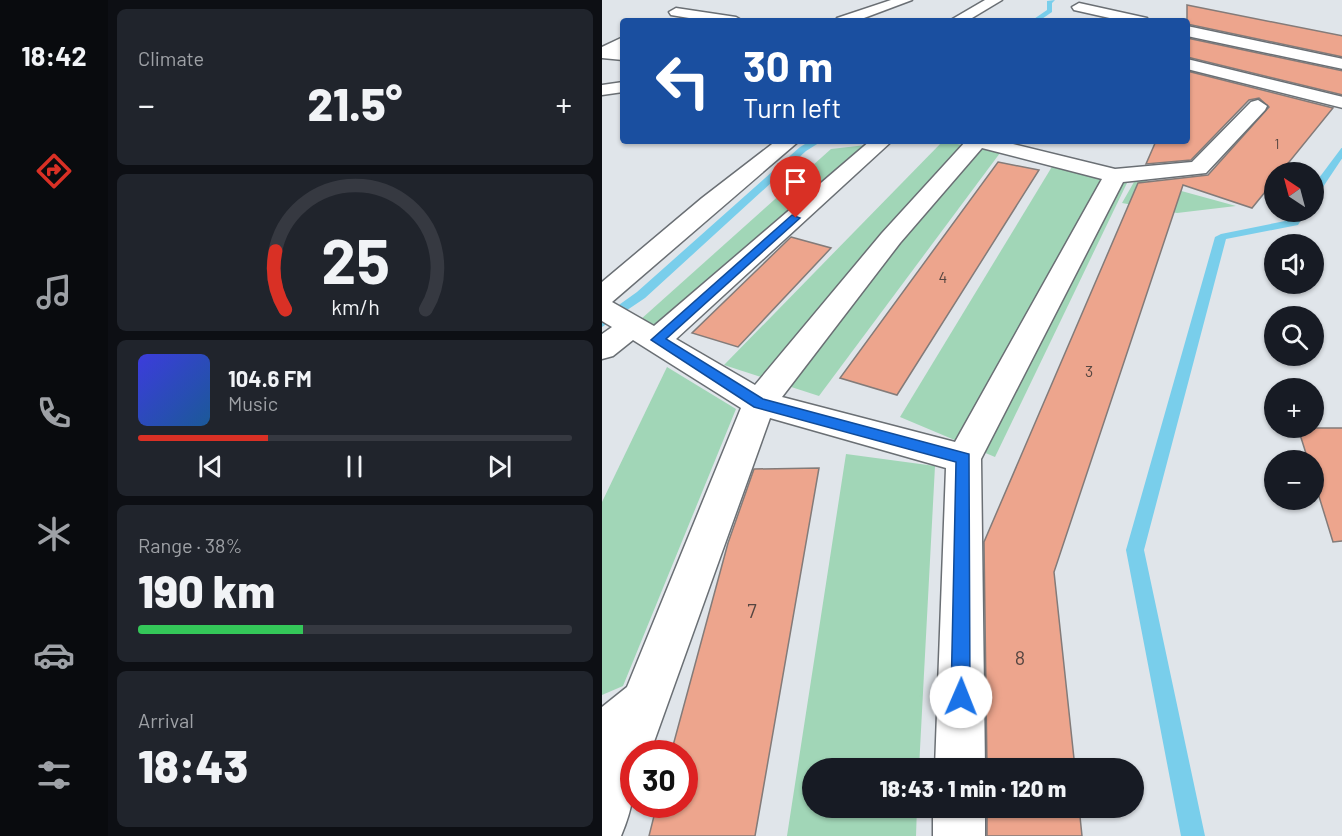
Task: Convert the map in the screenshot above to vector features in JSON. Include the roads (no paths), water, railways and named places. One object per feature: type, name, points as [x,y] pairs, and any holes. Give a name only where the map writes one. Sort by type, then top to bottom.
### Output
[{"type":"street","points":[[665,18],[701,0]]},
{"type":"street","points":[[851,18],[905,0]]},
{"type":"street","points":[[961,18],[991,0]]},
{"type":"street","points":[[1079,8],[1127,18]]},
{"type":"street","points":[[676,12],[716,18]]},
{"type":"street","points":[[1190,32],[1343,64]]},
{"type":"street","points":[[620,44],[603,53],[620,55]]},
{"type":"street","points":[[1190,65],[1343,103]]},
{"type":"street","points":[[602,90],[620,87]]},
{"type":"street","points":[[989,144],[1115,176],[1198,168],[1258,106]]},
{"type":"street","points":[[602,296],[710,203],[785,144]]},
{"type":"street","points":[[602,349],[645,333],[878,144]]},
{"type":"street","points":[[602,820],[644,703],[759,403],[891,238],[974,144]]},
{"type":"street","points":[[1041,157],[1061,144]]},
{"type":"street","points":[[960,758],[964,459],[1115,176]]},
{"type":"street","points":[[602,308],[759,403],[964,459]]},
{"type":"street","points":[[602,737],[644,703]]},
{"type":"street","points":[[959,818],[959,836]]},
{"type":"waterway","points":[[1039,18],[1050,11],[1049,2],[1052,0]]},
{"type":"waterway","points":[[602,323],[641,295],[803,149],[812,144]]},
{"type":"waterway","points":[[1324,178],[1343,149]]},
{"type":"waterway","points":[[1193,836],[1135,550],[1221,237],[1295,222]]}]
